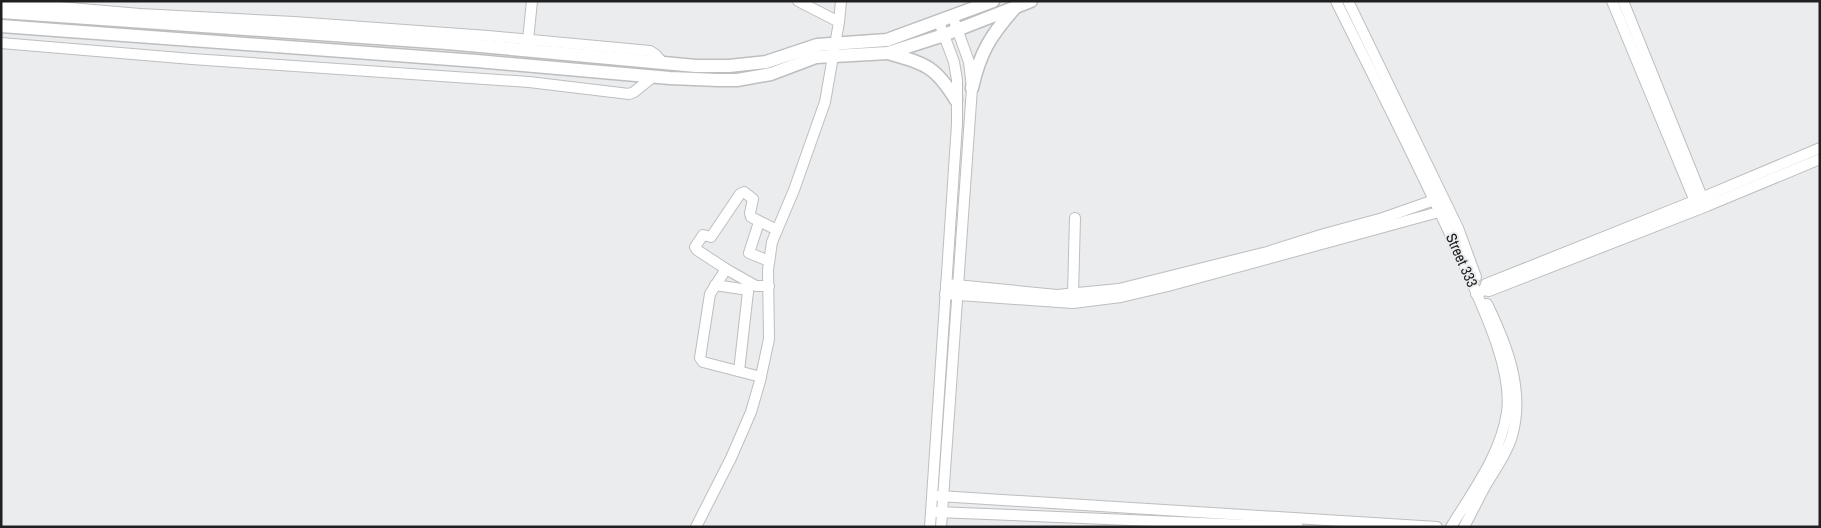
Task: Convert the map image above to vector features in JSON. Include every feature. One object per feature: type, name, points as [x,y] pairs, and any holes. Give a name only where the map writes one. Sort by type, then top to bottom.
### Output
[{"type":"main road","points":[[1,26],[477,61],[694,80],[737,80],[771,74],[833,50],[887,40],[993,1]]},
{"type":"main road","points":[[888,53],[944,35],[1031,1]]},
{"type":"main road","points":[[4,4],[696,66],[729,66],[766,62],[809,47],[888,53],[931,68],[945,82],[956,100]]},
{"type":"main road","points":[[972,88],[980,59],[987,43],[1016,7]]},
{"type":"street","points":[[528,40],[532,1]]},
{"type":"street","points":[[798,1],[839,22]]},
{"type":"street","points":[[696,527],[751,412],[761,377],[769,339],[769,261],[772,242],[794,190],[824,102],[839,22],[840,1]]},
{"type":"street","points":[[1336,1],[1445,211],[1458,228],[1481,293]]},
{"type":"street","points":[[1348,1],[1439,199]]},
{"type":"street","points":[[1612,1],[1700,203]]},
{"type":"street","points":[[1623,1],[1700,203]]},
{"type":"street","points":[[4,4],[75,5],[140,14],[294,22],[528,40],[650,51],[662,62]]},
{"type":"street","points":[[941,527],[972,88],[969,62],[953,17]]},
{"type":"street","points":[[930,527],[957,124],[957,80],[954,62],[939,22]]},
{"type":"street","points":[[1,43],[192,59],[529,82],[629,94],[654,76]]},
{"type":"street","points":[[1700,203],[1820,148]]},
{"type":"street","points":[[1481,293],[1486,284],[1820,159]]},
{"type":"street","points":[[748,286],[695,247],[703,235],[711,237],[740,194],[744,192],[753,199],[751,217],[777,230]]},
{"type":"street","points":[[958,290],[1057,295],[1119,289],[1249,257],[1384,218],[1439,199]]},
{"type":"street","points":[[946,289],[1074,303],[1121,297],[1445,211]]},
{"type":"street","points":[[1073,294],[1075,218]]},
{"type":"street","points":[[759,222],[749,253],[769,261]]},
{"type":"street","points":[[726,269],[710,294],[700,359],[761,377]]},
{"type":"street","points":[[715,285],[769,286]]},
{"type":"street","points":[[739,371],[748,286]]},
{"type":"street","name":"Street 333","points":[[1452,527],[1492,459],[1500,441],[1508,410],[1504,371],[1481,293]]},
{"type":"street","name":"Street 333","points":[[1464,527],[1503,457],[1512,436],[1516,412],[1516,389],[1510,363],[1496,323],[1481,293]]},
{"type":"street","points":[[932,496],[1437,527]]},
{"type":"street","points":[[930,512],[1298,527]]}]
